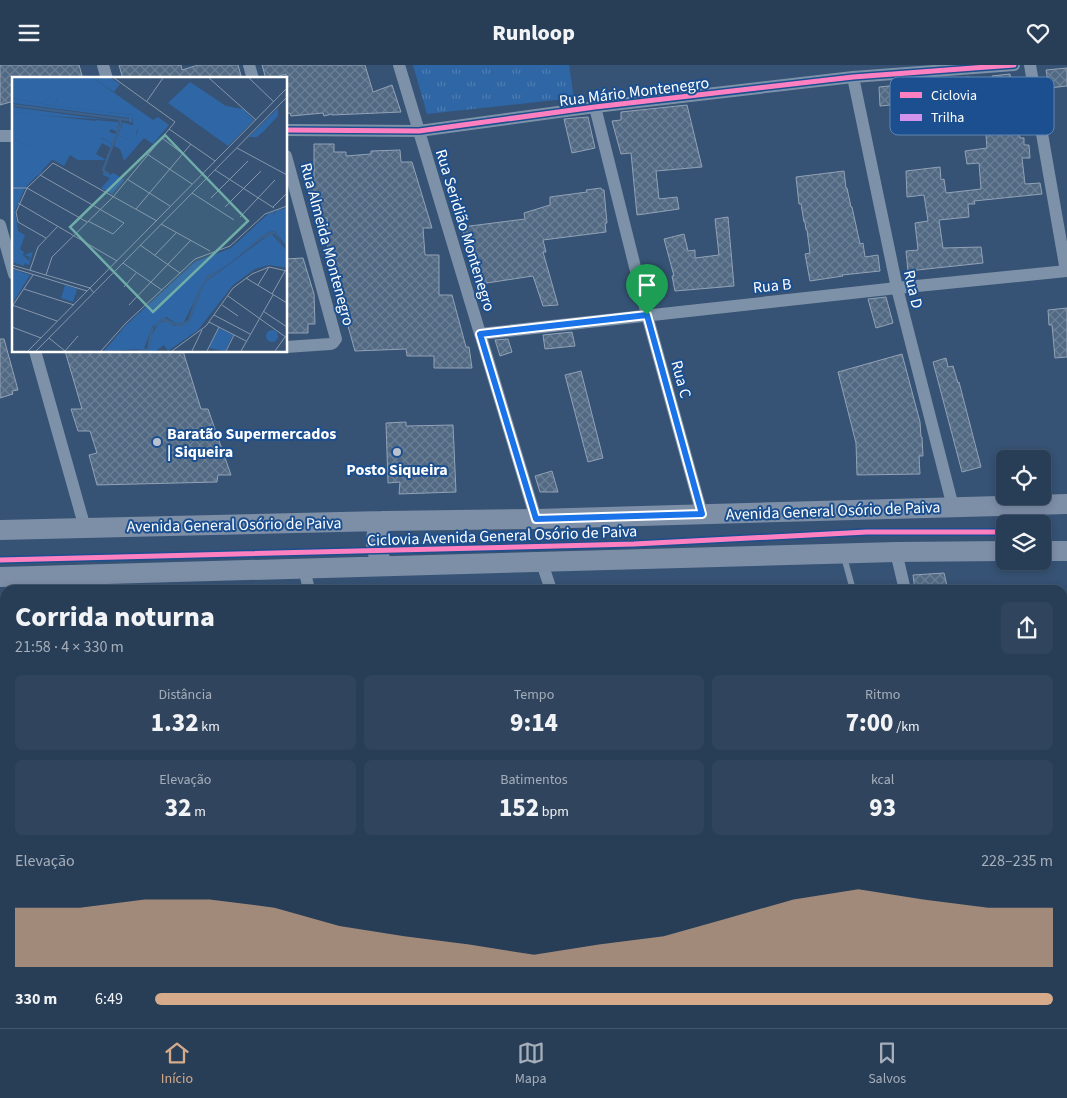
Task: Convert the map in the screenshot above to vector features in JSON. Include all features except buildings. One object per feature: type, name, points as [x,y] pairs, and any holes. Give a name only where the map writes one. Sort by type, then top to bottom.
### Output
[{"type":"main road","name":"Avenida General Osório de Paiva","points":[[0,529],[536,519],[1067,504]]},
{"type":"main road","points":[[383,521],[379,525],[375,539],[378,558],[384,566]]},
{"type":"main road","points":[[0,577],[100,582],[304,568],[542,563],[843,553],[996,551]]},
{"type":"main road","points":[[1051,551],[1067,551]]},
{"type":"street","name":"Rua Seridião Montenegro","points":[[399,65],[536,519]]},
{"type":"street","name":"Rua Mário Montenegro","points":[[288,130],[419,131],[595,107],[853,77],[1014,65]]},
{"type":"street","name":"Rua D","points":[[853,77],[897,288],[953,507]]},
{"type":"street","name":"Rua C","points":[[595,107],[647,315],[702,514]]},
{"type":"street","points":[[1042,135],[1066,271]]},
{"type":"street","name":"Rua Almeida Montenegro","points":[[288,163],[336,335],[335,341],[330,344],[288,347]]},
{"type":"street","points":[[0,225],[12,267]]},
{"type":"street","name":"Rua B","points":[[480,334],[1066,271]]},
{"type":"street","points":[[36,353],[84,528]]},
{"type":"street","points":[[896,552],[904,585]]},
{"type":"street","points":[[542,563],[549,585]]},
{"type":"street","points":[[304,568],[307,585]]},
{"type":"lane","points":[[843,553],[852,585]]},
{"type":"green space","points":[[413,65],[569,65],[574,98],[427,114]]},
{"type":"cycle path","points":[[288,130],[419,131],[595,107],[853,77],[1014,65]]},
{"type":"cycle path","name":"Ciclovia Avenida General Osório de Paiva","points":[[0,560],[634,544],[867,532],[996,532]]},
{"type":"place","name":"Baratão Supermercados | Siqueira","points":[[157,442]]},
{"type":"place","name":"Posto Siqueira","points":[[397,452]]},
{"type":"route","points":[[647,315],[702,514],[536,519],[480,334],[647,315]]}]
